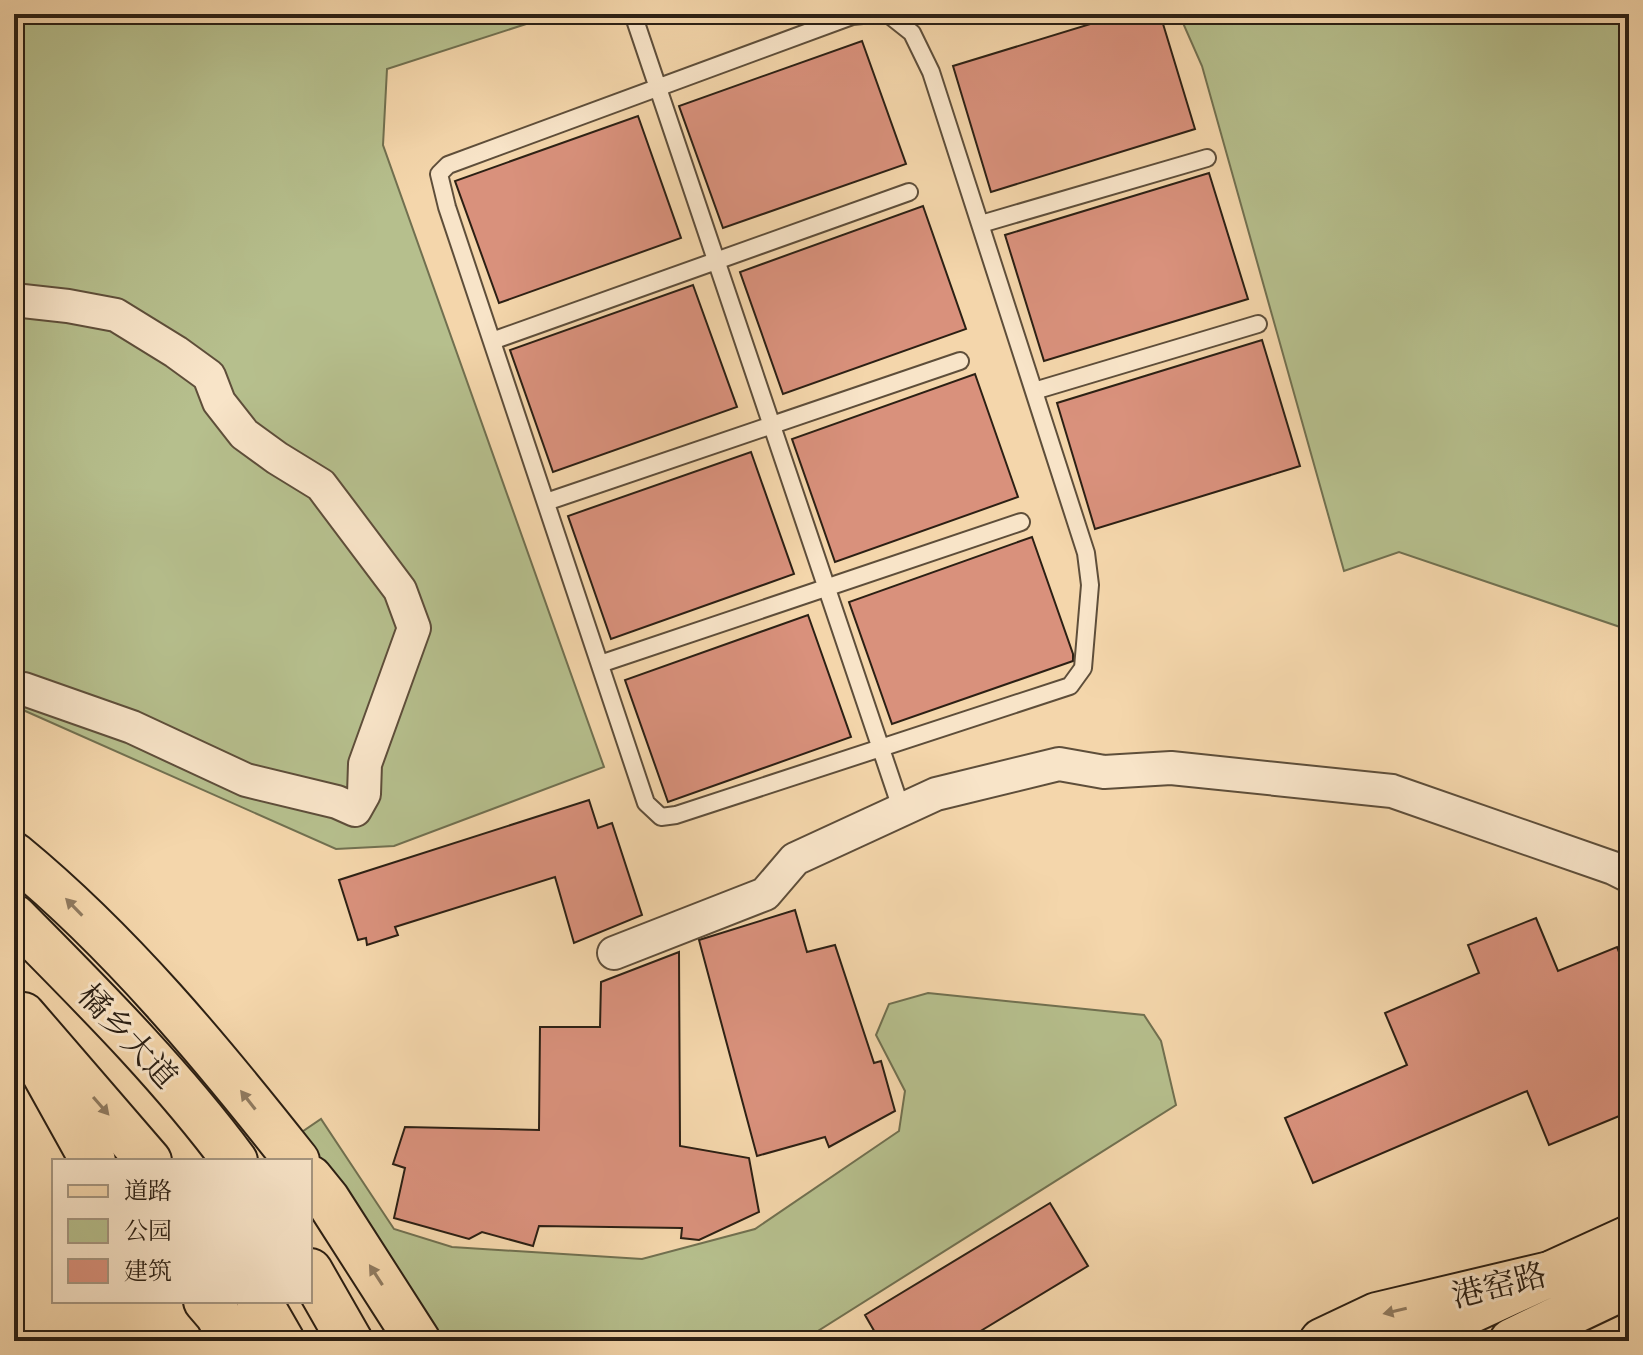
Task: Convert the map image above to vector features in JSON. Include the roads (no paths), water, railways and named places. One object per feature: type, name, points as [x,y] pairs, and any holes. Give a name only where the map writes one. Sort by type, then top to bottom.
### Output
[{"type":"main road","points":[[14,855],[66,898],[157,994],[295,1159]]},
{"type":"main road","name":"橘乡大道","points":[[14,917],[197,1110],[234,1159]]},
{"type":"main road","name":"橘乡大道","points":[[14,1004],[147,1159]]},
{"type":"main road","points":[[14,1019],[92,1159]]},
{"type":"main road","points":[[312,1180],[418,1341]]},
{"type":"main road","name":"港窑路","points":[[1322,1341],[1377,1315],[1550,1274],[1629,1238]]},
{"type":"main road","points":[[312,1274],[350,1341]]},
{"type":"main road","points":[[1405,1341],[1550,1274]]},
{"type":"main road","name":"港窑路","points":[[1526,1341],[1568,1314],[1629,1285]]},
{"type":"main road","points":[[260,1303],[282,1341]]},
{"type":"main road","points":[[1512,1341],[1568,1314]]},
{"type":"street","points":[[14,300],[116,315],[209,376],[219,402],[244,434],[321,485],[400,590],[414,628],[365,764],[364,794],[355,810],[337,802],[246,780],[132,727],[24,689],[14,689]]},
{"type":"street","points":[[614,953],[765,894],[795,859],[936,794],[1059,764],[1104,772],[1171,768],[1392,791],[1629,876]]},
{"type":"lane","points":[[633,14],[902,811]]},
{"type":"lane","points":[[873,14],[852,16],[658,87],[448,165],[439,174],[447,207],[646,803],[661,817],[676,815],[1070,686],[1083,668],[1090,585],[1086,553],[931,72],[912,33],[888,14]]},
{"type":"lane","points":[[981,224],[1207,158]]},
{"type":"lane","points":[[492,341],[909,192]]},
{"type":"lane","points":[[1034,391],[1258,324]]},
{"type":"lane","points":[[546,502],[960,361]]},
{"type":"lane","points":[[600,664],[1021,522]]}]
